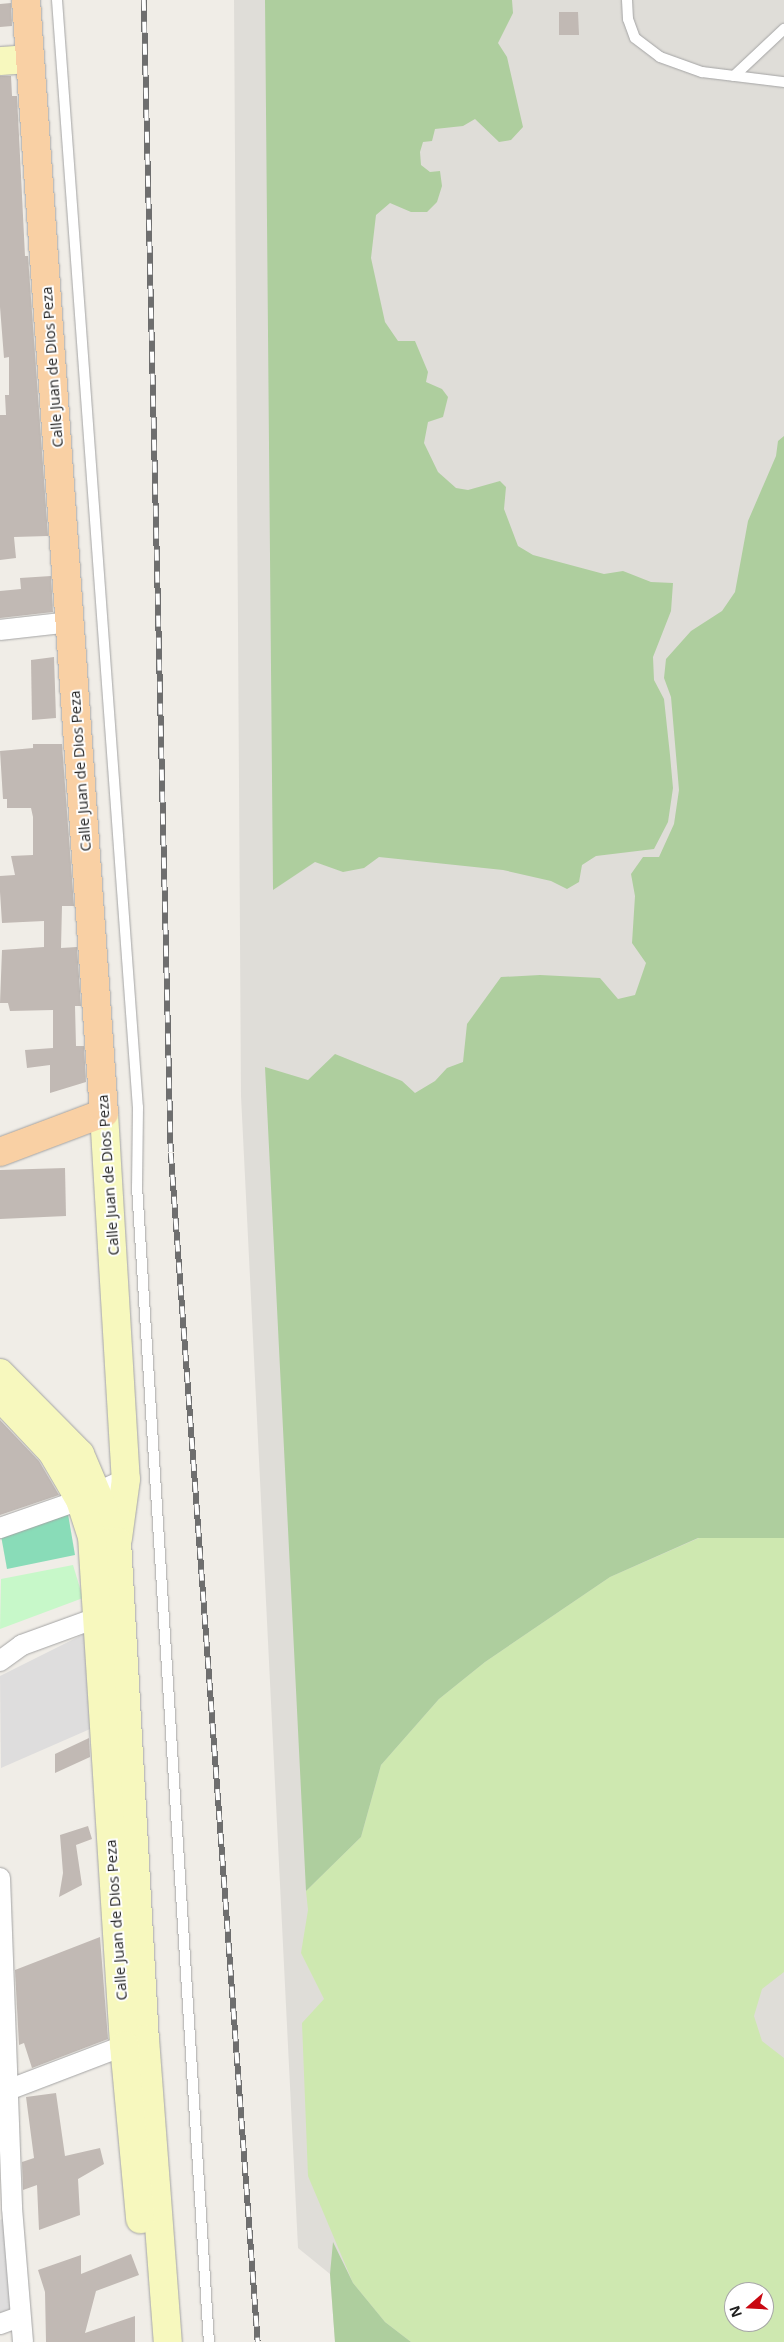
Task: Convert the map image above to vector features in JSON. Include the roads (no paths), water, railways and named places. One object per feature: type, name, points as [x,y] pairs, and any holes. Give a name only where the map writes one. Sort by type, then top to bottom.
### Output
[{"type":"main road","name":"Calle Juan de Dios Peza","points":[[26,0],[103,1104],[126,1479],[109,1613]]},
{"type":"main road","points":[[0,46],[30,52]]},
{"type":"main road","points":[[0,61],[30,52]]},
{"type":"main road","points":[[0,1133],[103,1104]]},
{"type":"main road","points":[[0,1152],[103,1104]]},
{"type":"main road","points":[[0,1373],[6,1398],[90,1496]]},
{"type":"main road","name":"Calle Juan de Dios Peza","points":[[90,1496],[117,1542]]},
{"type":"main road","name":"Calle Juan de Dios Peza","points":[[90,1496],[92,1536],[109,1613],[135,2042],[150,2342]]},
{"type":"main road","name":"Calle Juan de Dios Peza","points":[[135,2042],[168,2342]]},
{"type":"street","points":[[0,630],[70,622]]},
{"type":"street","points":[[0,1528],[90,1496],[126,1479]]},
{"type":"street","points":[[0,1661],[22,1645],[109,1613]]},
{"type":"street","points":[[0,1643],[22,1645]]},
{"type":"street","points":[[0,1878],[6,2210],[22,2342]]},
{"type":"street","points":[[4,2091],[135,2042]]},
{"type":"street","points":[[0,2324],[20,2317]]},
{"type":"lane","points":[[57,0],[137,1097],[136,1186],[209,2342]]},
{"type":"lane","points":[[627,0],[628,20],[644,48],[675,65],[734,76],[784,82]]},
{"type":"lane","points":[[734,76],[784,29]]},
{"type":"railway","points":[[144,0],[171,1153],[258,2342]]}]
